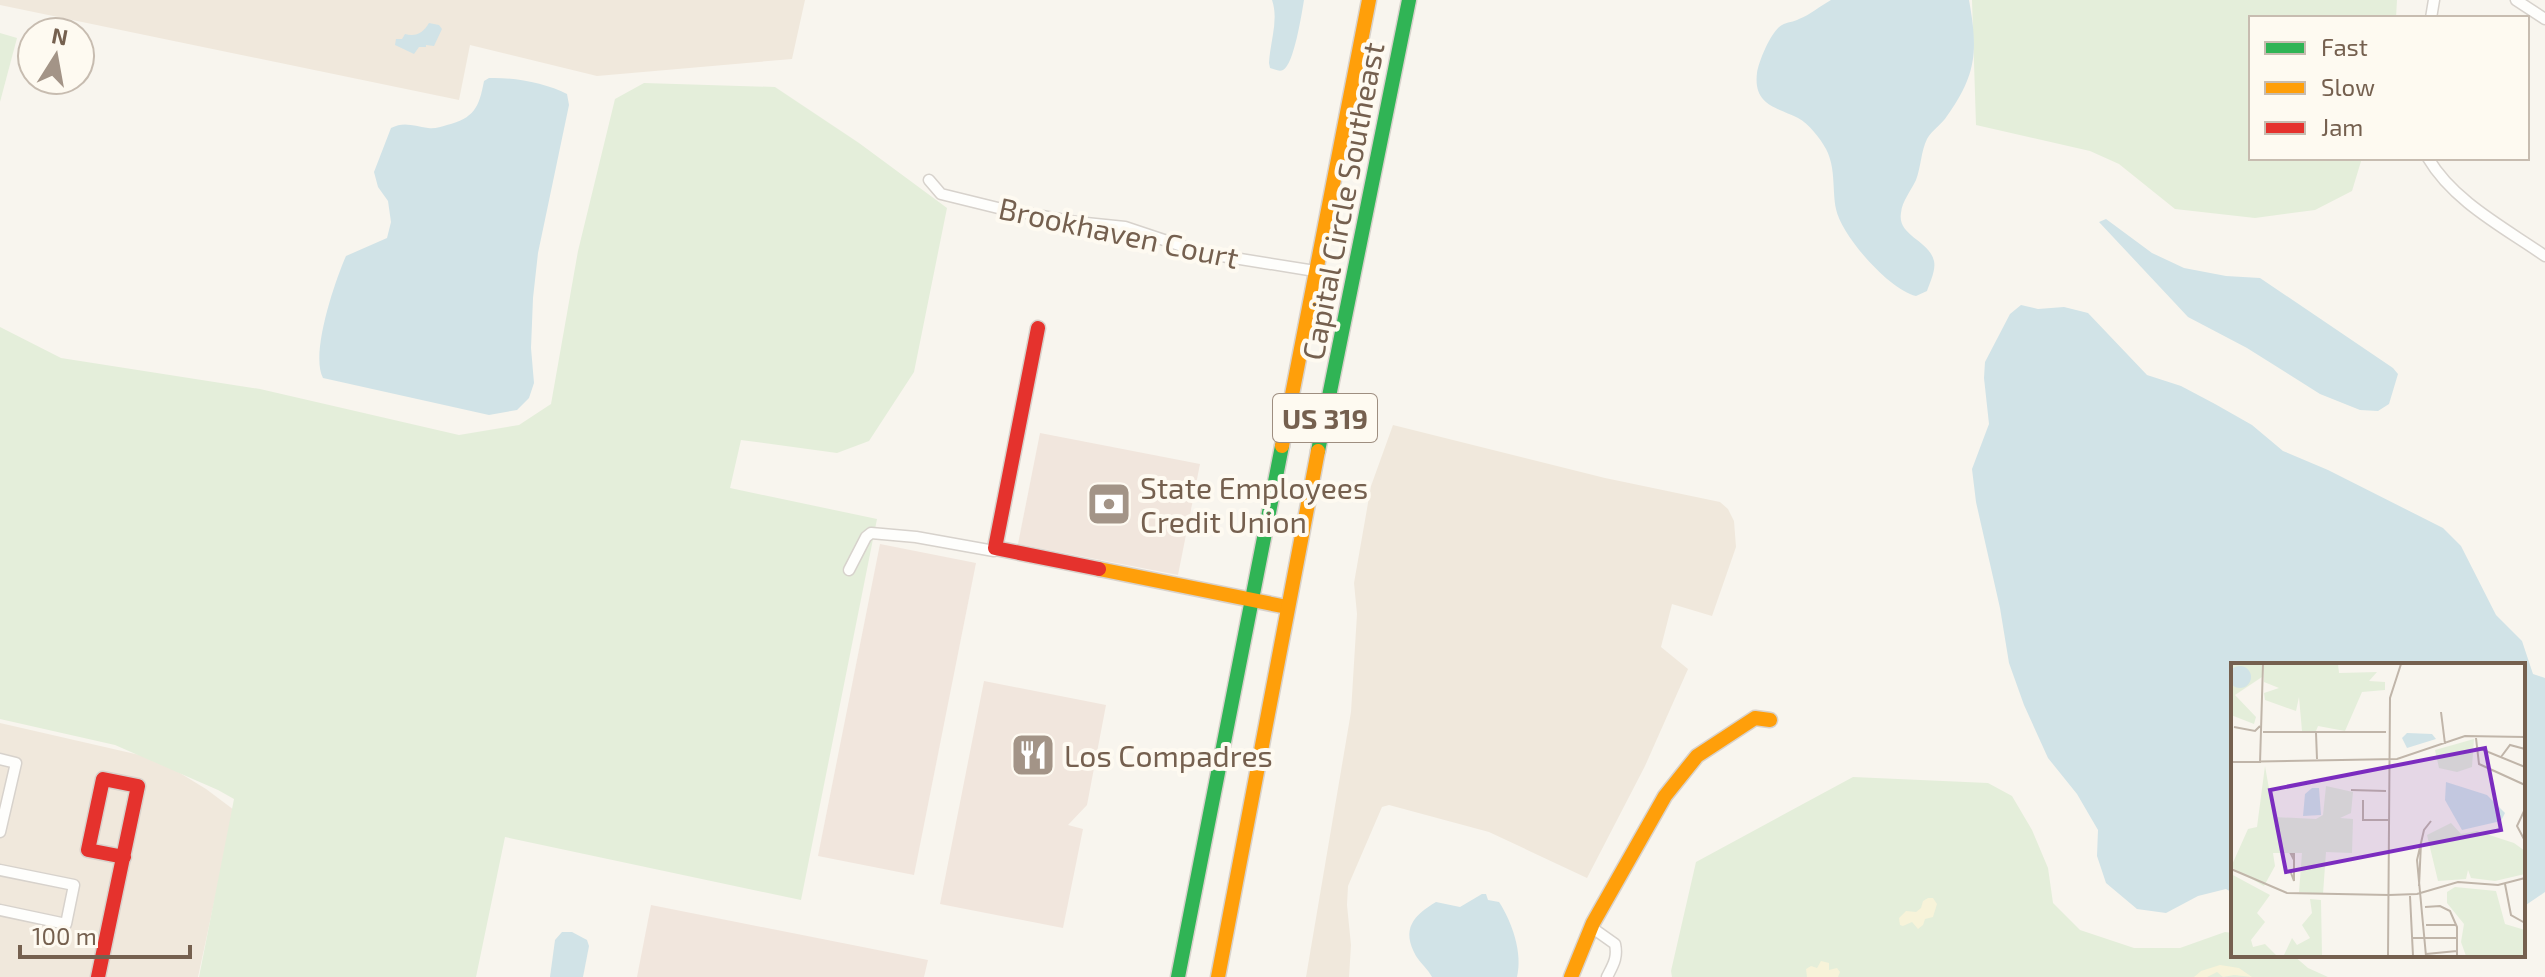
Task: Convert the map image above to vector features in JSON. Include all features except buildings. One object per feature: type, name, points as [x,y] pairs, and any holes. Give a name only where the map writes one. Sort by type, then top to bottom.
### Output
[{"type":"main road","name":"Capital Circle Southeast","points":[[1178,977],[1369,0]]},
{"type":"main road","name":"Capital Circle Southeast","points":[[1218,977],[1287,607],[1409,0]]},
{"type":"main road","points":[[1038,328],[994,549],[1287,607]]},
{"type":"main road","points":[[1571,977],[1591,927],[1665,796],[1697,756],[1755,718],[1770,720]]},
{"type":"main road","points":[[98,977],[124,857],[138,786],[103,779],[88,850],[124,857]]},
{"type":"street","points":[[2516,0],[2545,19]]},
{"type":"street","points":[[2429,160],[2456,193],[2545,256]]},
{"type":"street","name":"Brookhaven Court","points":[[929,180],[941,194],[998,208],[1125,227],[1203,253],[1315,271]]},
{"type":"street","points":[[849,570],[871,533],[994,549]]},
{"type":"street","points":[[0,759],[16,763],[0,832]]},
{"type":"street","points":[[0,870],[74,885],[66,924],[0,910]]},
{"type":"street","points":[[1591,927],[1615,944],[1615,963],[1607,977]]},
{"type":"shaded area","points":[[0,0],[805,0],[792,59],[597,76],[470,45],[459,100],[96,25],[96,16],[53,16],[0,5]]},
{"type":"shaded area","points":[[1272,0],[1304,0],[1291,59],[1281,71],[1270,68],[1269,63],[1274,23]]},
{"type":"shaded area","points":[[1831,0],[1969,0],[1974,33],[1970,74],[1957,101],[1927,139],[1916,180],[1902,209],[1904,227],[1926,248],[1934,261],[1927,291],[1916,296],[1905,292],[1880,273],[1847,233],[1836,209],[1829,156],[1817,136],[1802,121],[1768,104],[1759,92],[1758,68],[1774,33],[1782,25],[1803,17]]},
{"type":"shaded area","points":[[429,23],[442,29],[434,46],[419,47],[414,54],[395,45],[396,39],[402,39],[405,34],[419,33]]},
{"type":"shaded area","points":[[489,78],[519,80],[549,87],[567,94],[569,105],[538,253],[531,348],[534,383],[529,398],[517,410],[489,415],[323,378],[320,367],[322,335],[330,299],[346,256],[387,238],[391,222],[388,201],[378,187],[374,172],[391,128],[405,124],[435,128],[463,119],[474,110],[484,81]]},
{"type":"shaded area","points":[[2106,219],[2152,253],[2184,268],[2226,276],[2260,278],[2393,368],[2398,374],[2389,404],[2378,411],[2360,410],[2320,394],[2247,348],[2188,317],[2099,222]]},
{"type":"shaded area","points":[[2021,305],[2038,309],[2064,307],[2088,313],[2147,375],[2181,386],[2252,425],[2283,451],[2443,528],[2461,546],[2496,615],[2522,641],[2533,674],[2545,678],[2545,892],[2525,906],[2525,663],[2231,663],[2231,892],[2226,889],[2198,896],[2166,913],[2137,909],[2106,883],[2097,856],[2098,830],[2077,794],[2048,758],[2009,663],[1976,502],[1972,469],[1989,424],[1985,362],[2010,314]]},
{"type":"shaded area","points":[[1393,425],[1605,478],[1720,502],[1734,521],[1736,547],[1712,616],[1672,604],[1661,647],[1688,669],[1645,766],[1587,878],[1489,832],[1389,805],[1382,807],[1348,886],[1349,977],[1306,977],[1351,712],[1357,614],[1354,583],[1371,486]]},
{"type":"shaded area","name":"State Employees Credit Union","points":[[1040,433],[1200,464],[1178,575],[1018,544]]},
{"type":"shaded area","points":[[880,544],[976,563],[914,875],[818,856]]},
{"type":"shaded area","points":[[984,681],[1106,705],[1087,805],[1068,825],[1083,829],[1063,928],[940,904]]},
{"type":"shaded area","points":[[0,723],[157,759],[234,810],[198,977],[0,977]]},
{"type":"shaded area","points":[[1486,894],[1488,900],[1499,902],[1508,919],[1519,958],[1517,977],[1432,977],[1412,947],[1412,924],[1436,902],[1460,907]]},
{"type":"shaded area","points":[[651,905],[928,960],[924,977],[637,977]]},
{"type":"shaded area","points":[[562,932],[572,932],[587,940],[589,946],[583,977],[550,977],[555,940]]},
{"type":"green space","points":[[1972,0],[2397,0],[2396,16],[2249,16],[2249,160],[2361,160],[2352,191],[2315,210],[2255,218],[2175,209],[2119,164],[2090,151],[1976,125]]},
{"type":"green space","points":[[0,33],[16,38],[16,42],[0,102]]},
{"type":"green space","points":[[644,83],[775,87],[859,143],[947,208],[914,372],[869,441],[837,453],[741,440],[730,488],[877,519],[801,900],[505,837],[476,977],[199,977],[234,799],[115,745],[0,719],[0,327],[61,358],[260,389],[459,435],[519,425],[551,404],[578,251],[615,99]]},
{"type":"green space","points":[[1853,777],[1988,783],[2012,796],[2032,830],[2048,868],[2053,903],[2080,930],[2134,948],[2180,948],[2225,932],[2231,933],[2231,957],[2295,957],[2308,968],[2328,977],[1672,977],[1696,862]]},
{"type":"sand","points":[[1928,898],[1933,898],[1937,904],[1933,917],[1925,919],[1918,929],[1912,922],[1900,925],[1899,918],[1906,911],[1916,912]]},
{"type":"sand","points":[[1821,961],[1829,963],[1829,970],[1837,968],[1840,972],[1838,977],[1807,977],[1806,969],[1811,966],[1817,968]]},
{"type":"sand","points":[[2220,965],[2239,968],[2252,977],[2223,977],[2217,972],[2207,977],[2194,977],[2201,971]]},
{"type":"traffic: fast","points":[[1318,451],[1409,0]]},
{"type":"traffic: fast","points":[[1178,977],[1282,446]]},
{"type":"traffic: slow","points":[[1282,446],[1369,0]]},
{"type":"traffic: slow","points":[[1218,977],[1318,451]]},
{"type":"traffic: slow","points":[[1099,569],[1287,607]]},
{"type":"traffic: slow","points":[[1571,977],[1593,923],[1665,796],[1697,756],[1755,718],[1770,720]]},
{"type":"traffic: jam","points":[[1038,328],[995,548],[1099,569]]},
{"type":"traffic: jam","points":[[98,977],[138,786],[103,779],[88,850],[124,857]]},
{"type":"place","name":"State Employees Credit Union","points":[[1109,504]]},
{"type":"place","name":"Los Compadres","points":[[1033,755]]}]
